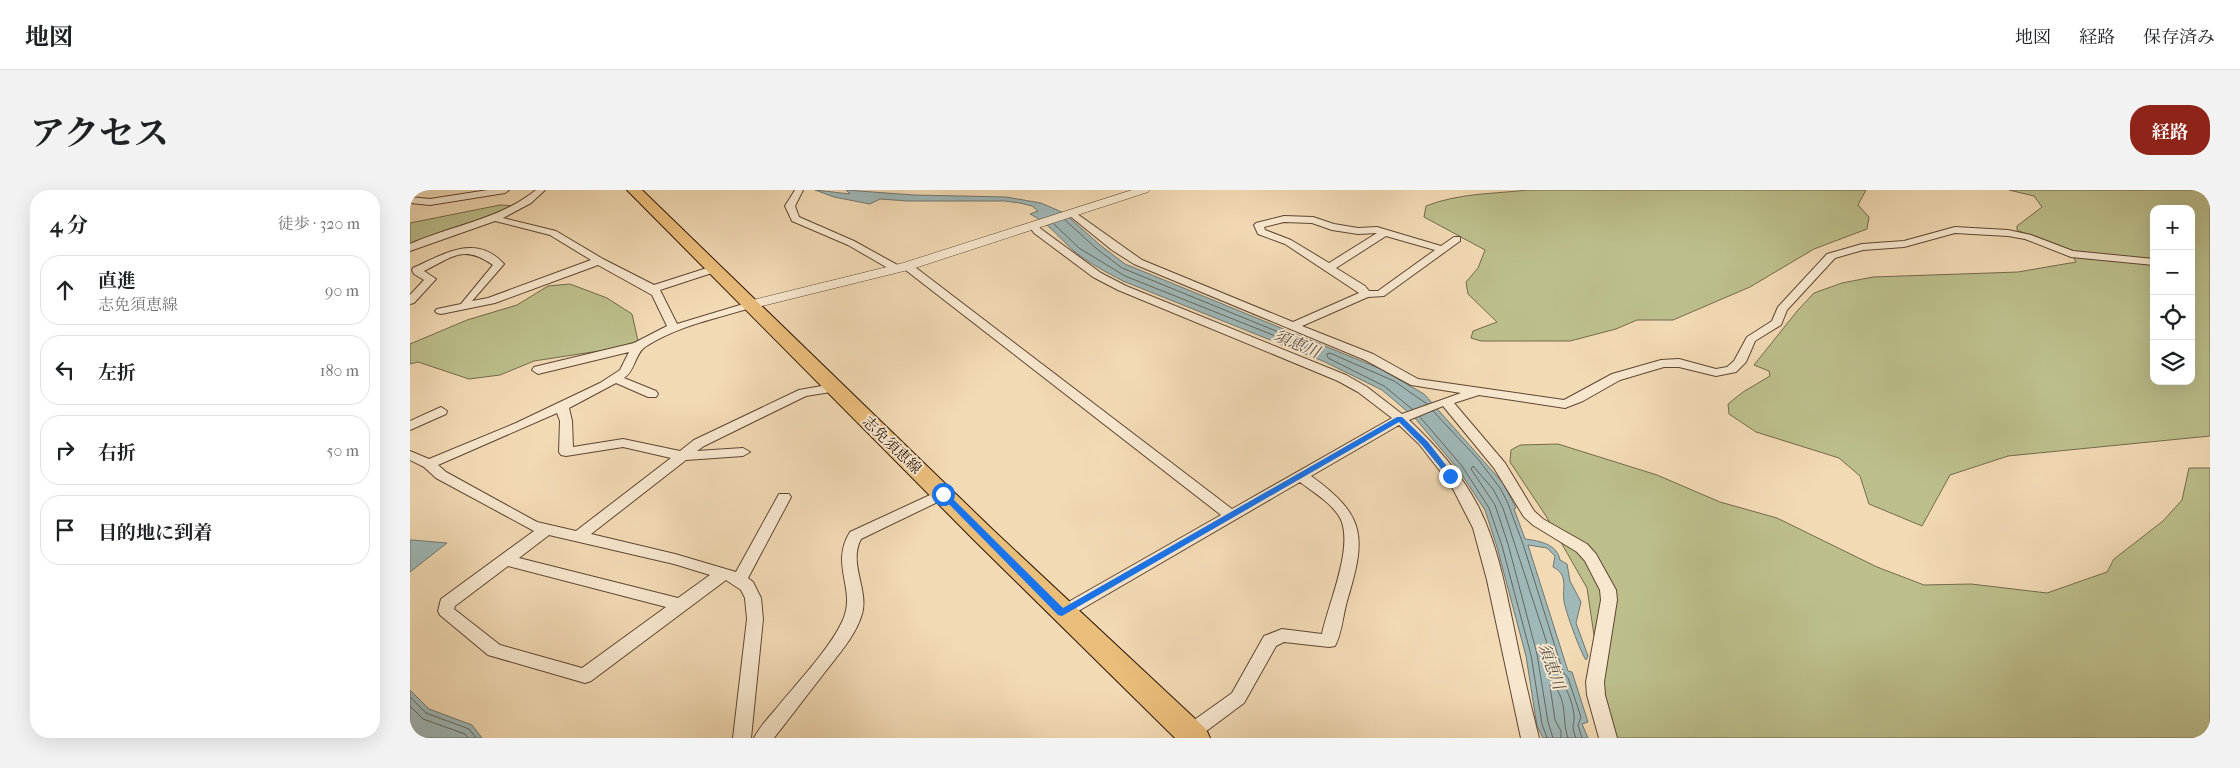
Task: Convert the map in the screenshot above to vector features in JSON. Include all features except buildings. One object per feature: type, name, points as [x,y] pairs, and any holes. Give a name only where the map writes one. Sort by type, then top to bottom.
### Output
[{"type":"main road","name":"志免須恵線","points":[[634,190],[1062,612],[1193,736]]},
{"type":"street","points":[[410,200],[430,202],[505,190]]},
{"type":"street","points":[[410,248],[431,237],[494,218],[524,203],[541,190]]},
{"type":"street","points":[[799,190],[790,206],[796,219],[902,268],[1230,515]]},
{"type":"street","points":[[538,370],[638,346],[673,328],[750,305],[902,268],[1144,190]]},
{"type":"street","points":[[1071,214],[1138,262],[1369,356],[1415,382],[1565,404],[1574,401],[1616,376],[1665,362],[1676,362],[1724,372],[1740,364],[1747,344],[1752,337],[1774,327],[1780,321],[1782,309],[1831,256],[1862,247],[1892,246],[1965,229],[2018,234],[2071,254],[2150,262]]},
{"type":"street","points":[[494,218],[553,233],[599,261],[653,289],[657,293],[673,328]]},
{"type":"street","points":[[1366,294],[1362,288],[1288,242],[1262,232],[1259,225],[1284,219],[1307,220],[1332,227],[1384,232],[1442,249]]},
{"type":"street","points":[[1038,225],[1037,230],[1096,275],[1122,288],[1358,386],[1393,411],[1425,443],[1468,499],[1480,528],[1497,590],[1521,706],[1530,738]]},
{"type":"street","points":[[1329,268],[1384,232]]},
{"type":"street","points":[[1294,325],[1366,294],[1380,294],[1456,239]]},
{"type":"street","points":[[410,301],[431,279],[417,270],[462,251],[471,250],[486,255],[499,264],[466,302],[466,306]]},
{"type":"street","points":[[441,311],[490,301],[599,261]]},
{"type":"street","points":[[653,289],[714,269]]},
{"type":"street","points":[[429,464],[521,426],[616,379],[625,372],[638,346]]},
{"type":"street","points":[[616,379],[652,394]]},
{"type":"street","points":[[579,536],[699,442],[803,393],[833,388]]},
{"type":"street","points":[[1062,612],[1400,418],[1480,391]]},
{"type":"street","points":[[1443,402],[1500,466],[1529,514],[1538,522],[1582,548],[1591,558],[1608,590],[1609,600],[1595,682],[1596,695],[1608,738]]},
{"type":"street","points":[[562,407],[566,421],[566,452],[623,443],[682,456],[743,452]]},
{"type":"street","points":[[410,426],[441,411]]},
{"type":"street","points":[[410,456],[429,464],[441,475],[533,526],[675,559],[731,576],[747,586],[753,598],[755,619],[742,738]]},
{"type":"street","points":[[1193,736],[1238,698],[1270,640],[1282,635],[1329,641],[1332,621],[1352,558],[1348,519],[1330,497],[1301,476]]},
{"type":"street","points":[[763,738],[836,645],[854,613],[854,596],[848,566],[849,544],[855,536],[943,494]]},
{"type":"street","points":[[547,529],[447,603],[446,611],[494,650],[585,676],[681,605],[731,576],[746,570],[784,497]]},
{"type":"street","points":[[506,560],[681,605]]},
{"type":"green space","points":[[1528,190],[1866,190],[1858,205],[1869,217],[1867,229],[1814,249],[1750,287],[1673,320],[1637,320],[1616,329],[1570,341],[1481,341],[1471,338],[1473,331],[1497,322],[1468,294],[1466,282],[1478,268],[1485,250],[1424,217],[1426,206],[1464,196]]},
{"type":"green space","points":[[2009,190],[2210,190],[2210,436],[2008,456],[1950,475],[1922,526],[1869,504],[1860,476],[1839,458],[1756,432],[1729,414],[1728,404],[1743,392],[1770,376],[1769,371],[1754,365],[1814,293],[1842,283],[1873,277],[2018,272],[2076,262],[2070,251],[2017,230],[2017,226],[2042,207],[2034,196]]},
{"type":"green space","points":[[500,205],[515,206],[436,234],[410,246],[410,223]]},
{"type":"green space","points":[[570,284],[607,298],[632,314],[638,341],[612,349],[534,361],[500,375],[469,379],[418,362],[410,364],[410,344],[467,320],[517,305],[548,286]]},
{"type":"green space","points":[[1558,444],[1657,475],[1720,502],[1777,518],[1877,567],[1924,585],[1971,584],[2047,593],[2107,572],[2114,559],[2163,521],[2182,500],[2189,468],[2210,468],[2210,738],[1617,738],[1602,689],[1587,588],[1546,516],[1510,462],[1511,450],[1520,445]]},
{"type":"water","name":"須恵川","points":[[815,190],[850,194],[846,190],[913,195],[1006,197],[1041,203],[1064,213],[1125,264],[1381,369],[1424,394],[1503,483],[1516,508],[1514,509],[1525,539],[1547,544],[1555,550],[1560,560],[1567,564],[1570,581],[1581,602],[1576,623],[1588,656],[1586,660],[1577,641],[1565,606],[1563,578],[1558,570],[1553,567],[1555,556],[1547,548],[1528,545],[1568,671],[1572,672],[1588,722],[1582,724],[1588,738],[1543,738],[1537,726],[1526,656],[1497,547],[1485,510],[1458,469],[1414,417],[1382,390],[1323,361],[1123,281],[1075,252],[1048,226],[1030,214],[1038,211],[1032,206],[1005,201],[908,201],[880,199],[870,204],[834,197]]},
{"type":"water","points":[[410,540],[412,540],[447,543],[410,572]]},
{"type":"water","points":[[410,690],[429,709],[472,725],[482,738],[410,738]]},
{"type":"route","points":[[943,494],[1062,612],[1400,418],[1425,443],[1450,476]]}]
